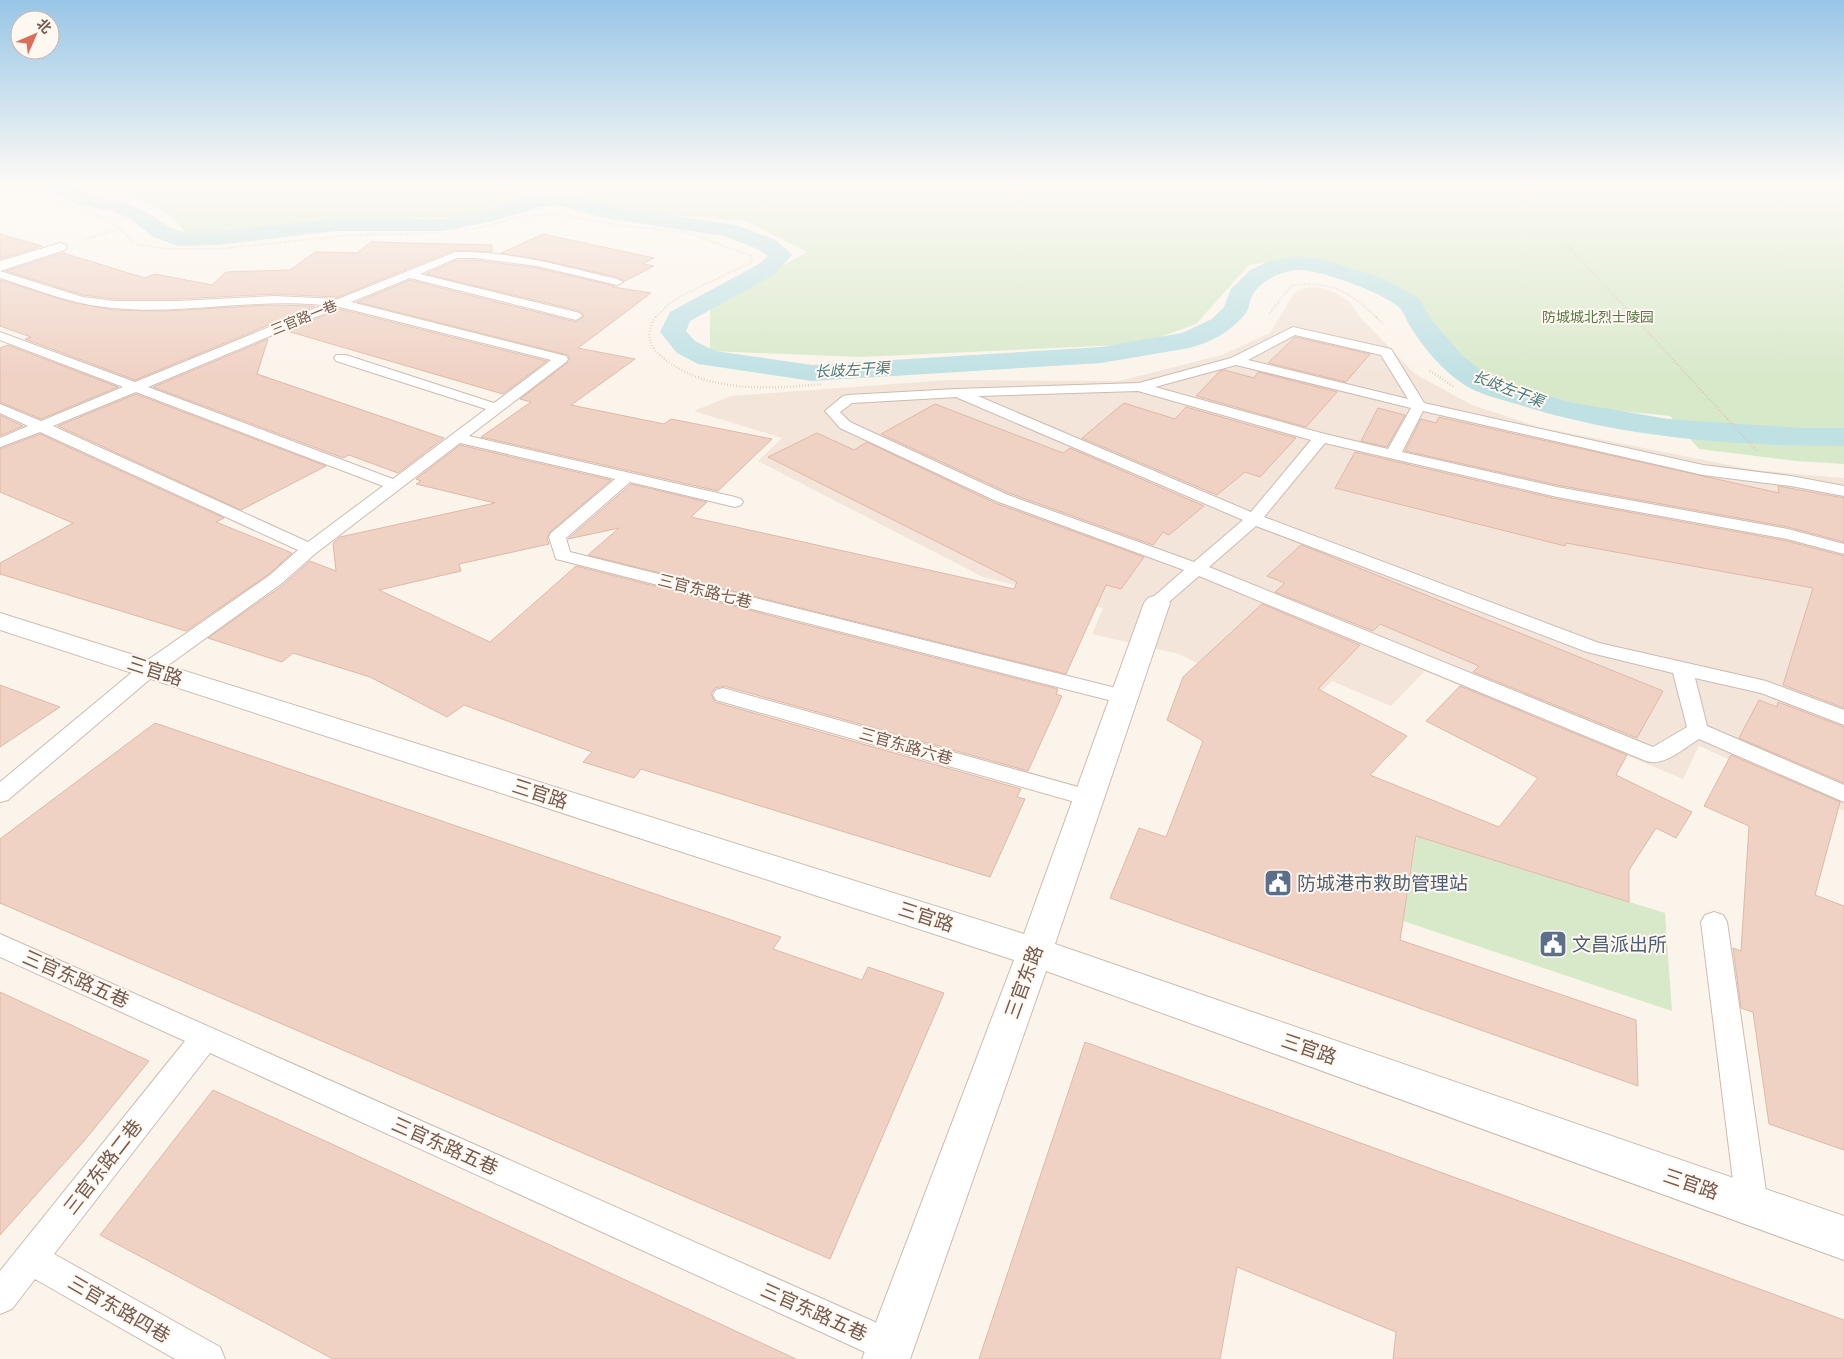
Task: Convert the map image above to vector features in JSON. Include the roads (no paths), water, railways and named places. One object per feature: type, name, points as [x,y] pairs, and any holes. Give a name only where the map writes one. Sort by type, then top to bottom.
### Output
[{"type":"street","points":[[2,266],[53,249]]},
{"type":"street","name":"三官东路","points":[[888,1353],[1035,952],[1157,603]]},
{"type":"street","name":"三官路","points":[[0,621],[1035,952],[1844,1238]]},
{"type":"lane","name":"三官路一巷","points":[[0,443],[455,255],[472,254],[530,262],[617,282]]},
{"type":"lane","points":[[0,794],[149,669],[276,579],[310,549],[562,359],[339,303],[307,298],[267,298],[139,307],[111,306],[81,300],[2,266]]},
{"type":"lane","points":[[408,274],[576,316]]},
{"type":"lane","points":[[1419,406],[1386,352],[1293,331],[1236,361],[1139,387],[956,393],[848,400],[832,411],[845,425],[1002,498],[1197,568],[1654,756],[1698,730]]},
{"type":"lane","points":[[0,336],[395,485]]},
{"type":"lane","points":[[341,358],[497,408]]},
{"type":"lane","points":[[1236,361],[1419,406],[1703,470],[1791,481],[1844,491]]},
{"type":"lane","points":[[1139,387],[1321,438],[1393,455],[1557,492],[1788,534],[1844,549]]},
{"type":"lane","points":[[956,393],[1254,519],[1594,648],[1766,688],[1844,718]]},
{"type":"lane","points":[[1393,455],[1419,406]]},
{"type":"lane","points":[[0,408],[310,549]]},
{"type":"lane","points":[[458,438],[735,502]]},
{"type":"lane","points":[[1157,603],[1254,519],[1321,438]]},
{"type":"lane","name":"三官东路七巷","points":[[627,477],[557,538],[562,555],[1124,697]]},
{"type":"lane","points":[[1682,668],[1698,730]]},
{"type":"lane","name":"三官东路六巷","points":[[723,695],[1089,798]]},
{"type":"lane","points":[[1698,730],[1844,794]]},
{"type":"lane","points":[[1714,922],[1752,1205]]},
{"type":"lane","name":"三官东路五巷","points":[[0,945],[888,1353]]},
{"type":"lane","name":"三官东路二巷","points":[[0,1297],[205,1038]]},
{"type":"lane","name":"三官东路四巷","points":[[30,1258],[208,1359]]},
{"type":"waterway","name":"长歧左干渠","points":[[774,249],[781,255],[767,269],[679,317],[673,332],[686,347],[708,358],[812,373],[1101,355],[1189,340],[1221,324],[1236,309],[1240,294],[1257,276],[1275,267],[1298,263],[1317,265],[1379,285],[1410,304],[1422,325],[1453,362],[1474,379],[1513,394],[1565,410],[1668,428],[1803,437],[1844,437]]},
{"type":"place","name":"防城港市救助管理站","points":[[1278,883]]},
{"type":"place","name":"文昌派出所","points":[[1553,944]]},
{"type":"park label","name":"防城城北烈士陵园","points":[[1598,317]]}]
